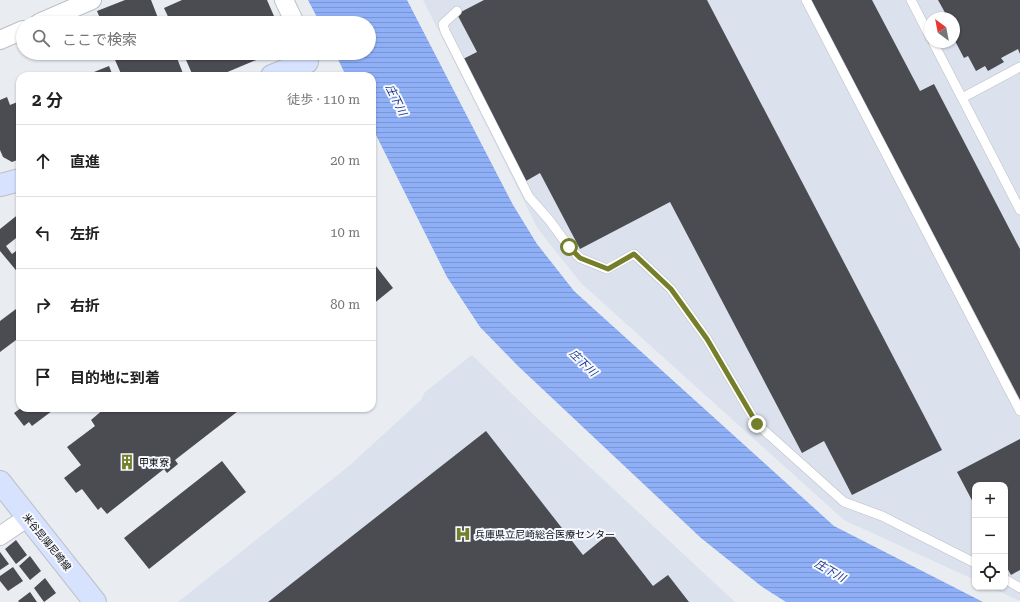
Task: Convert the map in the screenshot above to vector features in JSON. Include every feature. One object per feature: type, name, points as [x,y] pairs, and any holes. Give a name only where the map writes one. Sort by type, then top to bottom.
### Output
[{"type":"main road","points":[[279,72],[301,60]]},
{"type":"main road","points":[[0,185],[16,181]]},
{"type":"main road","name":"米谷昆陽尼崎線","points":[[0,482],[95,602]]},
{"type":"street","points":[[55,16],[92,0]]},
{"type":"street","points":[[284,0],[292,16]]},
{"type":"street","points":[[0,40],[16,33]]},
{"type":"street","points":[[0,536],[28,517]]},
{"type":"lane","points":[[806,0],[1020,411]]},
{"type":"lane","points":[[911,0],[924,25]]},
{"type":"lane","points":[[457,11],[443,24],[445,31],[529,197],[550,221],[569,247],[580,258],[608,269],[634,254],[671,289],[703,332],[757,424],[844,502],[882,516],[972,561]]},
{"type":"lane","points":[[936,48],[1020,210]]},
{"type":"lane","points":[[962,98],[1020,67]]},
{"type":"lane","points":[[1008,581],[1020,588]]},
{"type":"shaded area","points":[[423,0],[1020,0],[1020,601],[996,590],[1008,590],[1008,482],[972,482],[972,579],[844,520],[581,283],[538,229]]},
{"type":"shaded area","name":"兵庫県立尼崎総合医療センター","points":[[472,355],[538,419],[735,602],[178,602],[349,466],[421,400],[425,392]]},
{"type":"water","name":"庄下川","points":[[308,0],[407,0],[513,205],[537,244],[574,291],[834,526],[983,602],[786,602],[761,586],[701,538],[518,366],[480,327],[447,277],[376,135],[376,72],[344,72],[338,60],[376,60],[376,16],[316,16]]},
{"type":"building","points":[[125,0],[151,0],[157,16],[99,16],[97,11]]},
{"type":"building","points":[[182,0],[267,0],[274,16],[168,16],[164,8]]},
{"type":"building","points":[[484,0],[707,0],[942,450],[852,495],[824,441],[802,453],[670,202],[580,249],[540,173],[526,181],[463,59],[477,52],[457,14]]},
{"type":"building","points":[[811,0],[872,0],[920,91],[934,84],[1020,249],[1020,400]]},
{"type":"building","points":[[938,0],[1020,0],[1020,54],[1018,49],[1001,58],[1004,62],[988,71],[985,66],[976,71],[968,56],[964,58],[959,48],[960,48],[960,12],[945,12]]},
{"type":"building","points":[[115,60],[178,60],[182,72],[120,72]]},
{"type":"building","points":[[186,60],[256,60],[228,72],[191,72]]},
{"type":"building","points":[[109,66],[111,72],[94,72]]},
{"type":"building","points":[[7,97],[10,105],[16,103],[16,160],[12,162],[3,157],[0,150],[0,100]]},
{"type":"building","points":[[16,216],[16,238],[6,246],[12,254],[16,251],[16,270],[0,251],[0,229]]},
{"type":"building","points":[[376,266],[393,288],[376,302]]},
{"type":"building","points":[[16,309],[16,340],[0,352],[0,321]]},
{"type":"building","points":[[16,412],[51,412],[32,426],[29,422],[24,426],[14,413]]},
{"type":"building","name":"甲東寮","points":[[100,412],[237,412],[175,460],[178,464],[167,473],[164,469],[107,514],[101,507],[98,510],[82,489],[76,493],[64,478],[81,465],[67,447],[95,426],[91,420]]},
{"type":"building","points":[[486,431],[583,555],[611,532],[653,586],[668,575],[689,602],[268,602]]},
{"type":"building","points":[[1020,439],[1020,570],[1011,575],[1008,570],[1008,482],[972,482],[972,500],[957,472]]},
{"type":"building","points":[[222,461],[246,492],[149,569],[124,538]]},
{"type":"building","points":[[16,540],[27,555],[16,564],[5,549]]},
{"type":"building","points":[[0,552],[9,564],[0,570]]},
{"type":"building","points":[[30,556],[41,571],[30,580],[19,566]]},
{"type":"building","points":[[13,567],[23,581],[8,591],[0,581],[0,576]]},
{"type":"building","points":[[45,578],[56,593],[44,602],[34,588]]},
{"type":"building","points":[[30,592],[37,602],[18,601]]},
{"type":"place","name":"甲東寮","points":[[127,462]]},
{"type":"place","name":"兵庫県立尼崎総合医療センター","points":[[463,534]]},
{"type":"route","points":[[569,247],[580,258],[608,269],[634,254],[671,289],[707,339],[757,424]]}]
